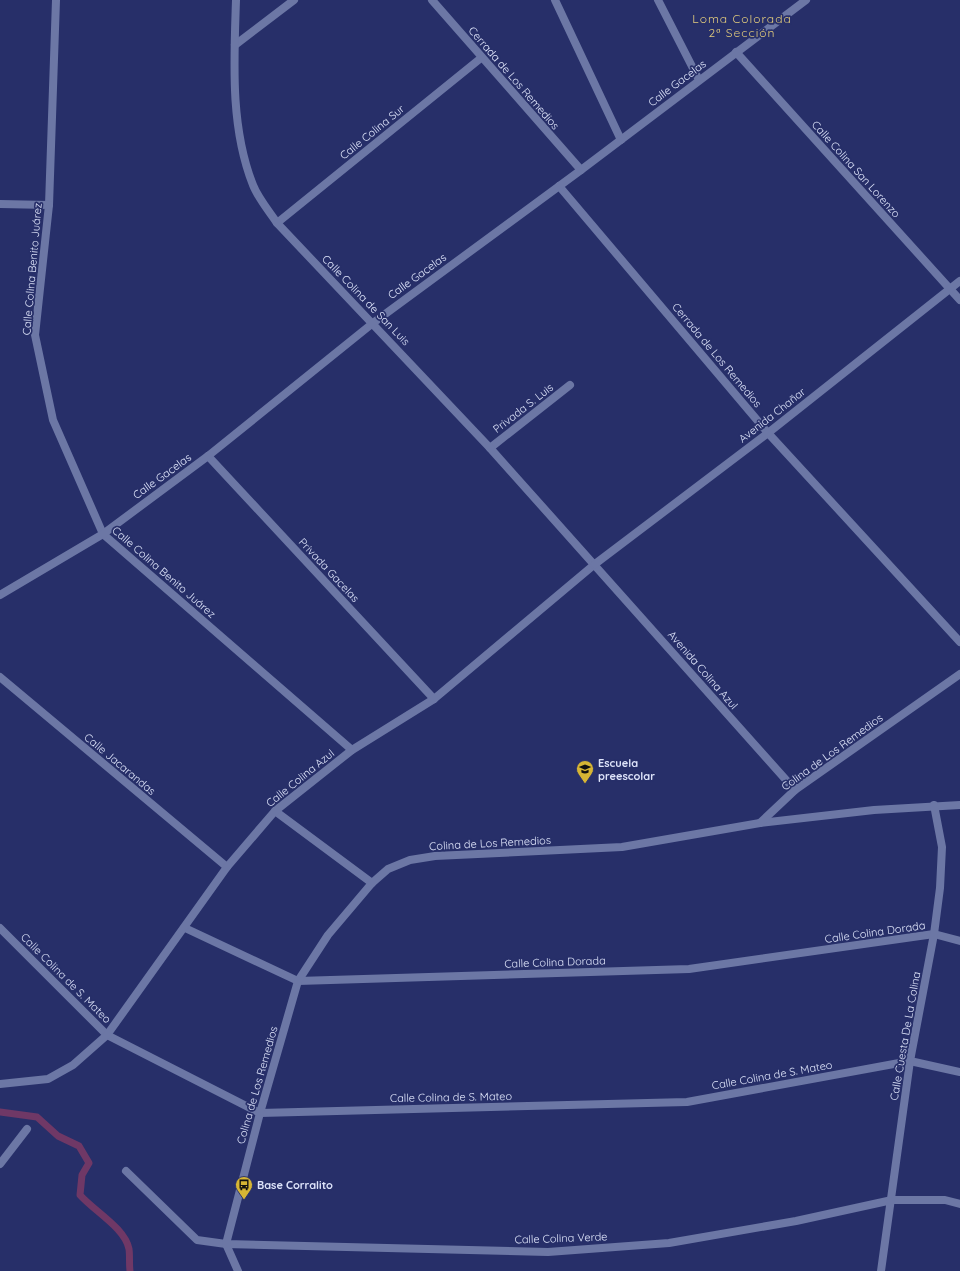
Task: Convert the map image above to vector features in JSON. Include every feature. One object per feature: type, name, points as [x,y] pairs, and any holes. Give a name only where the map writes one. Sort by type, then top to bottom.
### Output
[{"type":"street","name":"Calle Colina Benito Juárez","points":[[56,0],[49,205],[35,335],[52,420],[103,534],[352,750]]},
{"type":"street","name":"Calle Colina de San Luis","points":[[236,0],[235,97],[240,145],[253,186],[277,223],[490,448],[595,564]]},
{"type":"street","points":[[235,45],[294,0]]},
{"type":"street","name":"Cerrada de Los Remedios","points":[[432,0],[481,58],[581,170]]},
{"type":"street","points":[[555,0],[621,140]]},
{"type":"street","points":[[658,0],[699,80]]},
{"type":"street","name":"Calle Gacelas","points":[[0,595],[103,534],[208,456],[373,323],[581,170],[806,0]]},
{"type":"street","name":"Calle Colina San Lorenzo","points":[[736,52],[960,300]]},
{"type":"street","name":"Calle Colina Sur","points":[[277,223],[481,58]]},
{"type":"street","name":"Cerrada de Los Remedios","points":[[559,186],[768,433],[960,642]]},
{"type":"street","points":[[0,204],[49,205]]},
{"type":"street","name":"Avenida Chañar","points":[[595,564],[768,433],[960,280]]},
{"type":"street","name":"Privada S. Luis","points":[[490,448],[570,385]]},
{"type":"street","name":"Privada Gacelas","points":[[208,456],[434,699]]},
{"type":"street","name":"Calle Colina Azul","points":[[0,1084],[48,1079],[73,1065],[107,1035],[185,928],[227,867],[275,811],[352,750],[434,699],[595,564]]},
{"type":"street","name":"Avenida Colina Azul","points":[[595,564],[795,790]]},
{"type":"street","name":"Colina de Los Remedios","points":[[226,1244],[260,1113],[298,982],[328,935],[372,883],[388,869],[416,859],[435,856],[622,847],[760,823],[795,790],[960,674]]},
{"type":"street","name":"Calle Jacarandas","points":[[0,677],[227,867]]},
{"type":"street","points":[[760,823],[874,810],[934,805],[960,805]]},
{"type":"street","name":"Calle Cuesta De La Colina","points":[[881,1271],[910,1061],[934,934],[940,888],[942,847],[934,805]]},
{"type":"street","points":[[275,811],[372,883]]},
{"type":"street","name":"Calle Colina de S. Mateo","points":[[0,928],[107,1035],[260,1113],[687,1102],[910,1061],[960,1072]]},
{"type":"street","name":"Calle Colina Dorada","points":[[185,928],[298,982],[689,969],[934,934]]},
{"type":"street","points":[[934,934],[960,942]]},
{"type":"street","points":[[0,1164],[27,1129]]},
{"type":"street","name":"Calle Colina Verde","points":[[126,1171],[197,1240],[226,1244],[555,1251],[669,1243],[796,1221],[892,1200],[945,1200],[960,1204]]},
{"type":"street","points":[[226,1244],[238,1271]]},
{"type":"waterway","points":[[0,1112],[37,1117],[58,1136],[79,1146],[89,1163],[82,1175],[80,1195],[122,1234],[129,1249],[130,1271]]},
{"type":"place","name":"Escuela preescolar","points":[[585,784]]},
{"type":"place","name":"Base Corralito","points":[[244,1200]]},
{"type":"district","name":"Loma Colorada 2ª Sección","points":[[742,25]]}]
